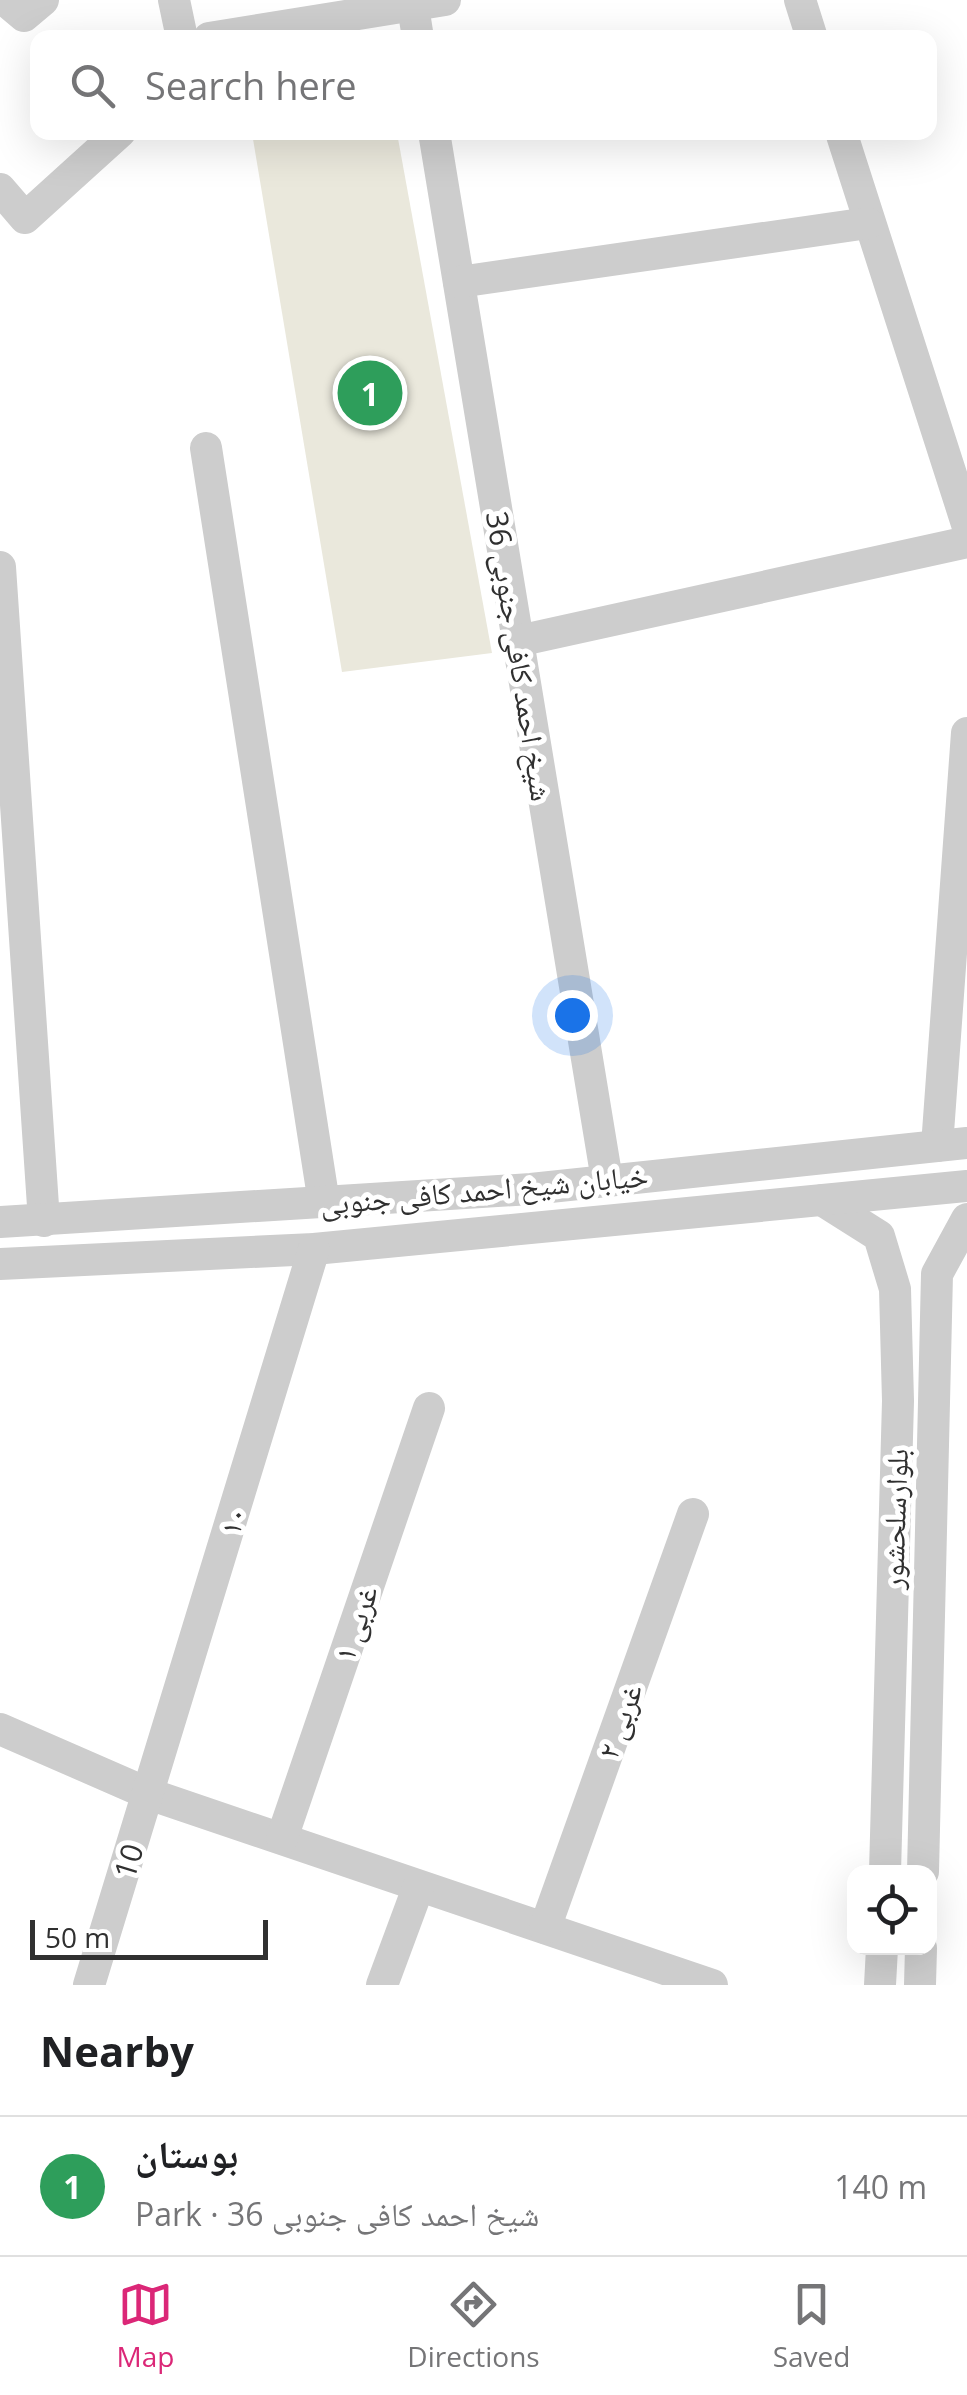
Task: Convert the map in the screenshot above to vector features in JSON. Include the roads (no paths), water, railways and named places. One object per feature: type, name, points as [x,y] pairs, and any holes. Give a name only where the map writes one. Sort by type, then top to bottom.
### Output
[{"type":"street","points":[[6,0],[24,16],[43,0]]},
{"type":"street","points":[[174,0],[180,30]]},
{"type":"street","points":[[800,0],[809,30]]},
{"type":"street","points":[[257,30],[423,2],[419,30]]},
{"type":"street","points":[[0,190],[25,218],[111,140]]},
{"type":"street","name":"شیخ احمد کافی جنوبی 36","points":[[435,140],[607,1180]]},
{"type":"street","points":[[842,140],[967,524]]},
{"type":"street","points":[[458,282],[868,223]]},
{"type":"street","points":[[206,448],[324,1203]]},
{"type":"street","points":[[518,641],[967,542]]},
{"type":"street","points":[[0,567],[44,1221]]},
{"type":"street","points":[[952,1144],[967,733]]},
{"type":"street","name":"خیابان شیخ احمد کافی جنوبی","points":[[0,1222],[324,1203],[607,1180],[952,1144]]},
{"type":"street","name":"خیابان شیخ احمد کافی جنوبی","points":[[0,1264],[314,1249],[967,1186]]},
{"type":"street","name":"بلوارسلحشور","points":[[822,1200],[879,1236],[895,1289],[885,1865]]},
{"type":"street","name":"بلوارسلحشور","points":[[923,1865],[937,1274],[967,1219]]},
{"type":"street","name":"۱۰","points":[[149,1794],[314,1249]]},
{"type":"street","points":[[896,1374],[935,1369]]},
{"type":"street","name":"۱ غربی","points":[[282,1838],[429,1408]]},
{"type":"street","name":"۲ غربی","points":[[545,1928],[693,1514]]},
{"type":"street","points":[[0,1730],[149,1794],[545,1928],[676,1980],[712,1985]]},
{"type":"street","name":"10","points":[[90,1985],[149,1794]]},
{"type":"street","points":[[382,1985],[418,1888]]},
{"type":"street","points":[[880,1985],[882,1955]]},
{"type":"street","points":[[920,1985],[921,1955]]},
{"type":"place","name":"بوستان","points":[[370,393]]}]
